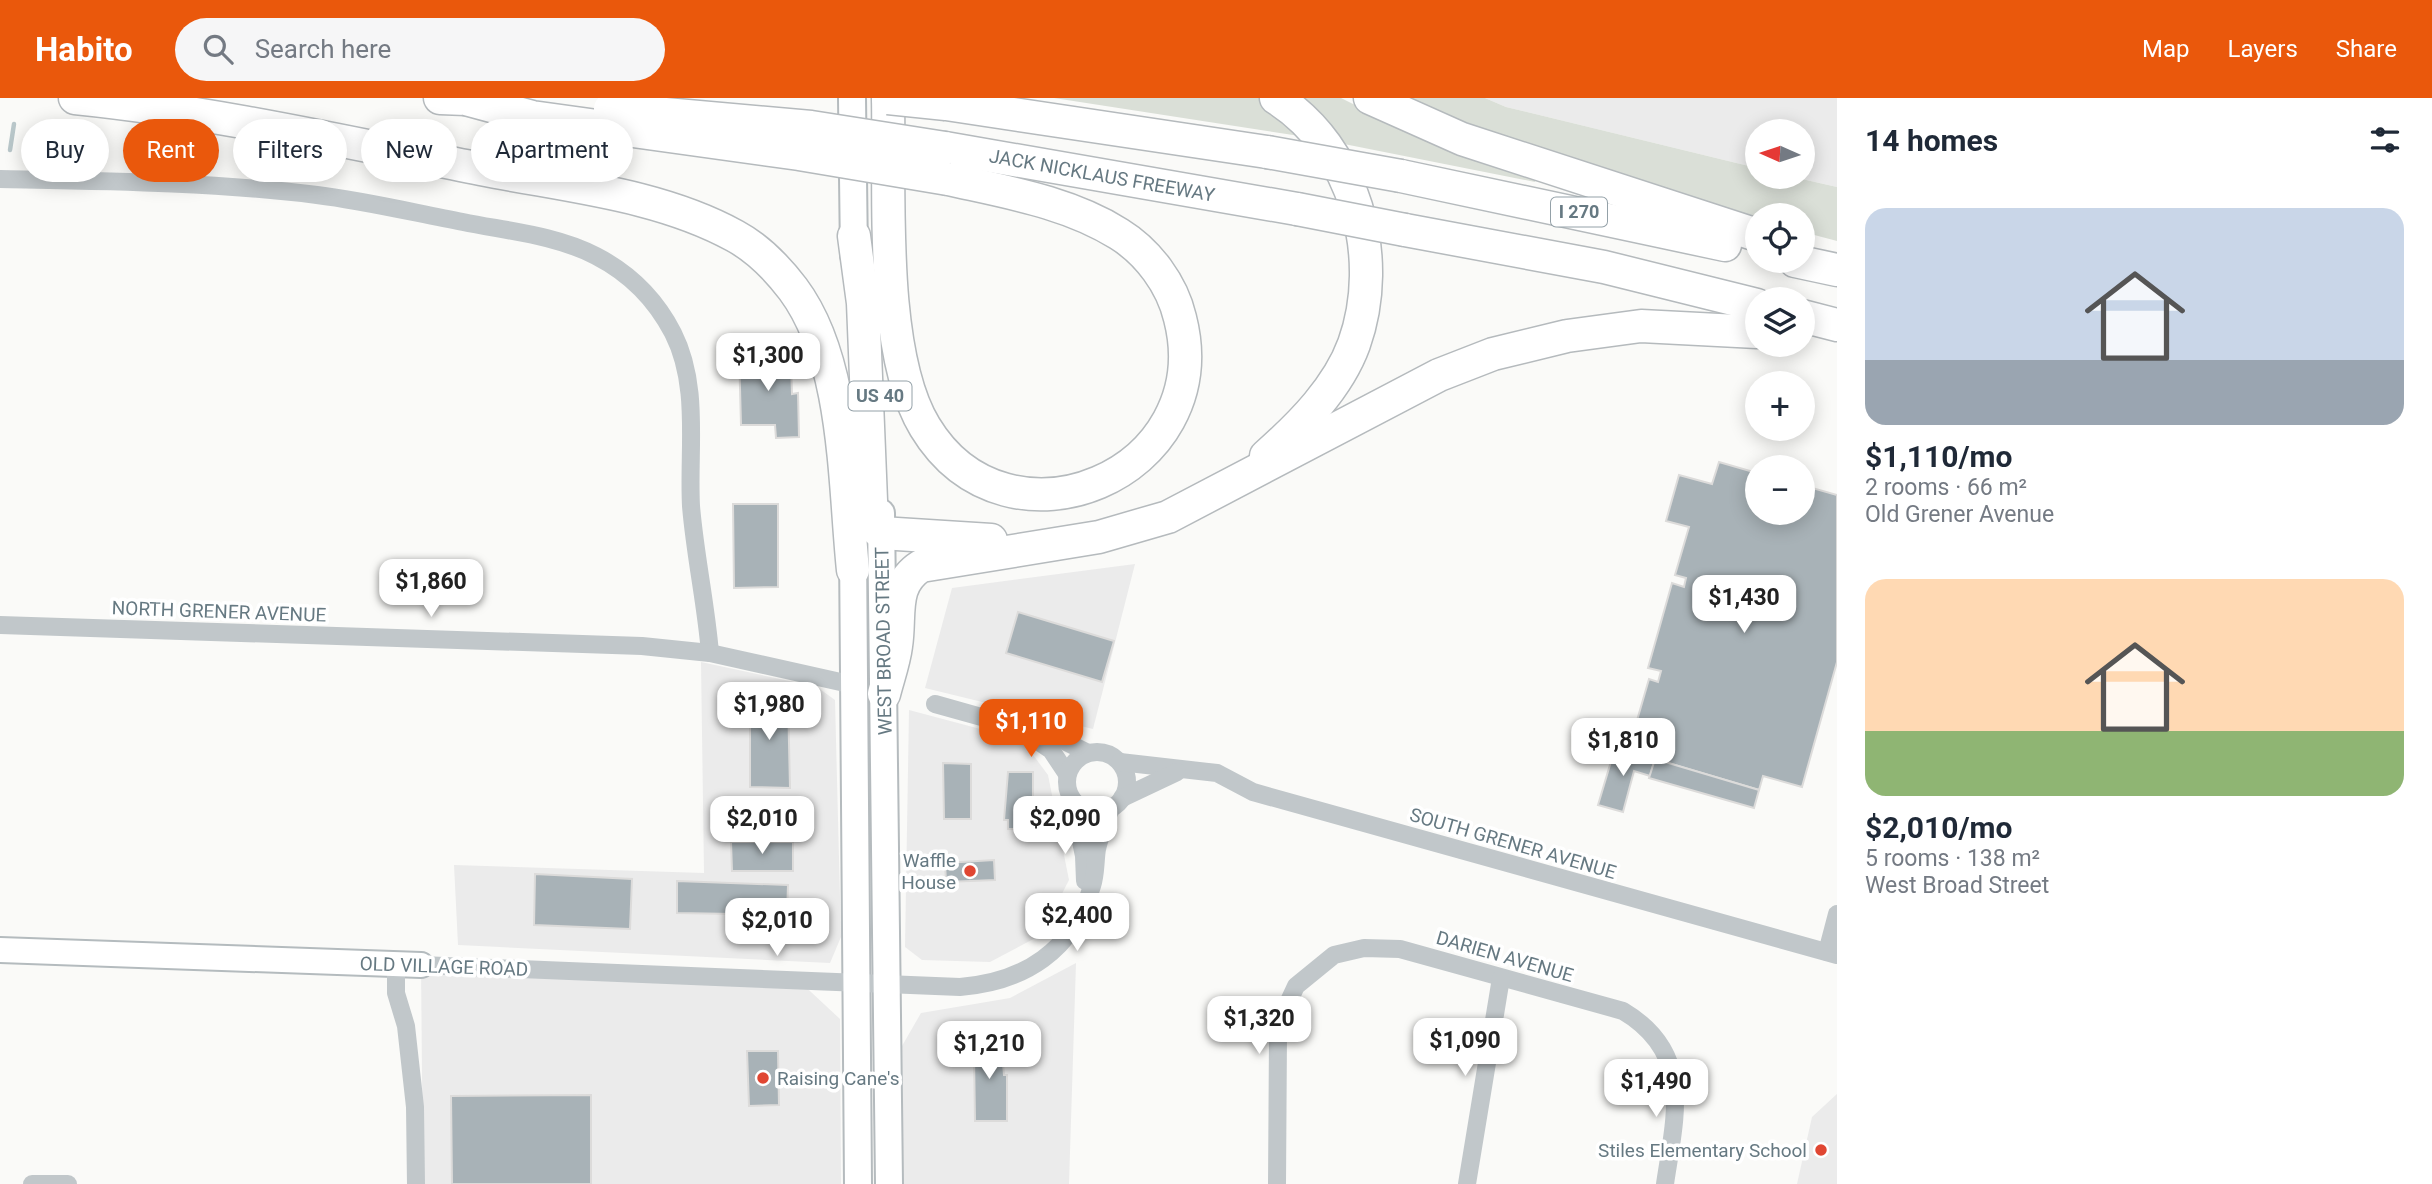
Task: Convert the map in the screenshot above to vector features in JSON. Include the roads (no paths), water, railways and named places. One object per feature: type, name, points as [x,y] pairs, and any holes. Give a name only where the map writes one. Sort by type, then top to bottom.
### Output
[{"type":"highway","points":[[75,98],[200,113],[614,195],[680,212],[735,236],[775,267],[795,291],[813,322],[825,353],[841,446],[853,570]]},
{"type":"highway","name":"JACK NICKLAUS FREEWAY","points":[[440,98],[685,114],[811,127],[946,148],[1297,209],[1604,267],[1745,302]]},
{"type":"highway","points":[[466,99],[532,117],[799,154],[948,179],[1048,202],[1120,234],[1146,257],[1164,280],[1177,304],[1184,333],[1183,383],[1166,426],[1136,462],[1116,477],[1094,487],[1057,493],[1020,492],[996,486],[951,460],[923,425],[908,387],[894,327],[888,98]]},
{"type":"highway","name":"I 270","points":[[888,98],[946,104],[1267,152],[1401,176],[1745,250]]},
{"type":"highway","points":[[1237,482],[1287,437],[1333,384],[1354,344],[1363,304],[1366,264],[1354,194],[1331,153],[1307,126],[1276,98]]},
{"type":"highway","points":[[1370,98],[1462,139],[1745,231]]},
{"type":"highway","points":[[854,236],[863,303],[872,525],[881,533],[1052,544]]},
{"type":"highway","points":[[1815,251],[1837,257]]},
{"type":"highway","points":[[1815,265],[1837,270]]},
{"type":"highway","points":[[1815,319],[1837,325]]},
{"type":"highway","points":[[884,694],[897,646],[902,585],[911,572],[933,562],[1099,537],[1168,517],[1439,375],[1493,354],[1567,336],[1641,326],[1745,331]]},
{"type":"highway","points":[[1815,340],[1837,345]]},
{"type":"main road","name":"WEST BROAD STREET","points":[[852,98],[858,1184]]},
{"type":"main road","name":"WEST BROAD STREET","points":[[878,98],[889,1184]]},
{"type":"street","points":[[0,179],[136,183],[318,195],[554,241],[595,255],[614,267],[648,296],[661,313],[674,335],[686,371],[691,507],[710,653]]},
{"type":"street","name":"NORTH GRENER AVENUE","points":[[0,625],[642,646],[710,653],[854,685]]},
{"type":"street","points":[[888,983],[960,987],[1007,980],[1029,970],[1049,955],[1081,912],[1091,889],[1097,850],[1127,784],[1119,762],[1108,753],[1088,753],[1060,739],[934,704]]},
{"type":"street","points":[[1013,727],[1051,750],[1068,775],[1084,856],[1081,912]]},
{"type":"street","points":[[1068,775],[1071,765],[1088,753]]},
{"type":"street","name":"SOUTH GRENER AVENUE","points":[[1119,762],[1217,773],[1253,792],[1832,953]]},
{"type":"street","name":"SOUTH GRENER AVENUE","points":[[1117,803],[1181,771]]},
{"type":"street","points":[[1072,798],[1084,809],[1094,812],[1117,803]]},
{"type":"street","points":[[1832,953],[1837,914]]},
{"type":"street","name":"DARIEN AVENUE","points":[[1277,1184],[1278,1034],[1296,986],[1322,962],[1349,951],[1390,947],[1623,1011],[1646,1026],[1672,1068],[1676,1093],[1665,1184]]},
{"type":"street","name":"OLD VILLAGE ROAD","points":[[0,950],[888,983]]},
{"type":"street","points":[[396,964],[396,993],[407,1031],[415,1107],[416,1184]]},
{"type":"street","points":[[1467,1184],[1501,978]]},
{"type":"street","points":[[32,1184],[68,1184]]},
{"type":"waterway","points":[[10,150],[14,124]]},
{"type":"place","name":"Waffle House","points":[[970,871]]},
{"type":"place","name":"Raising Cane's","points":[[763,1078]]},
{"type":"place","name":"Stiles Elementary School","points":[[1821,1150]]}]
